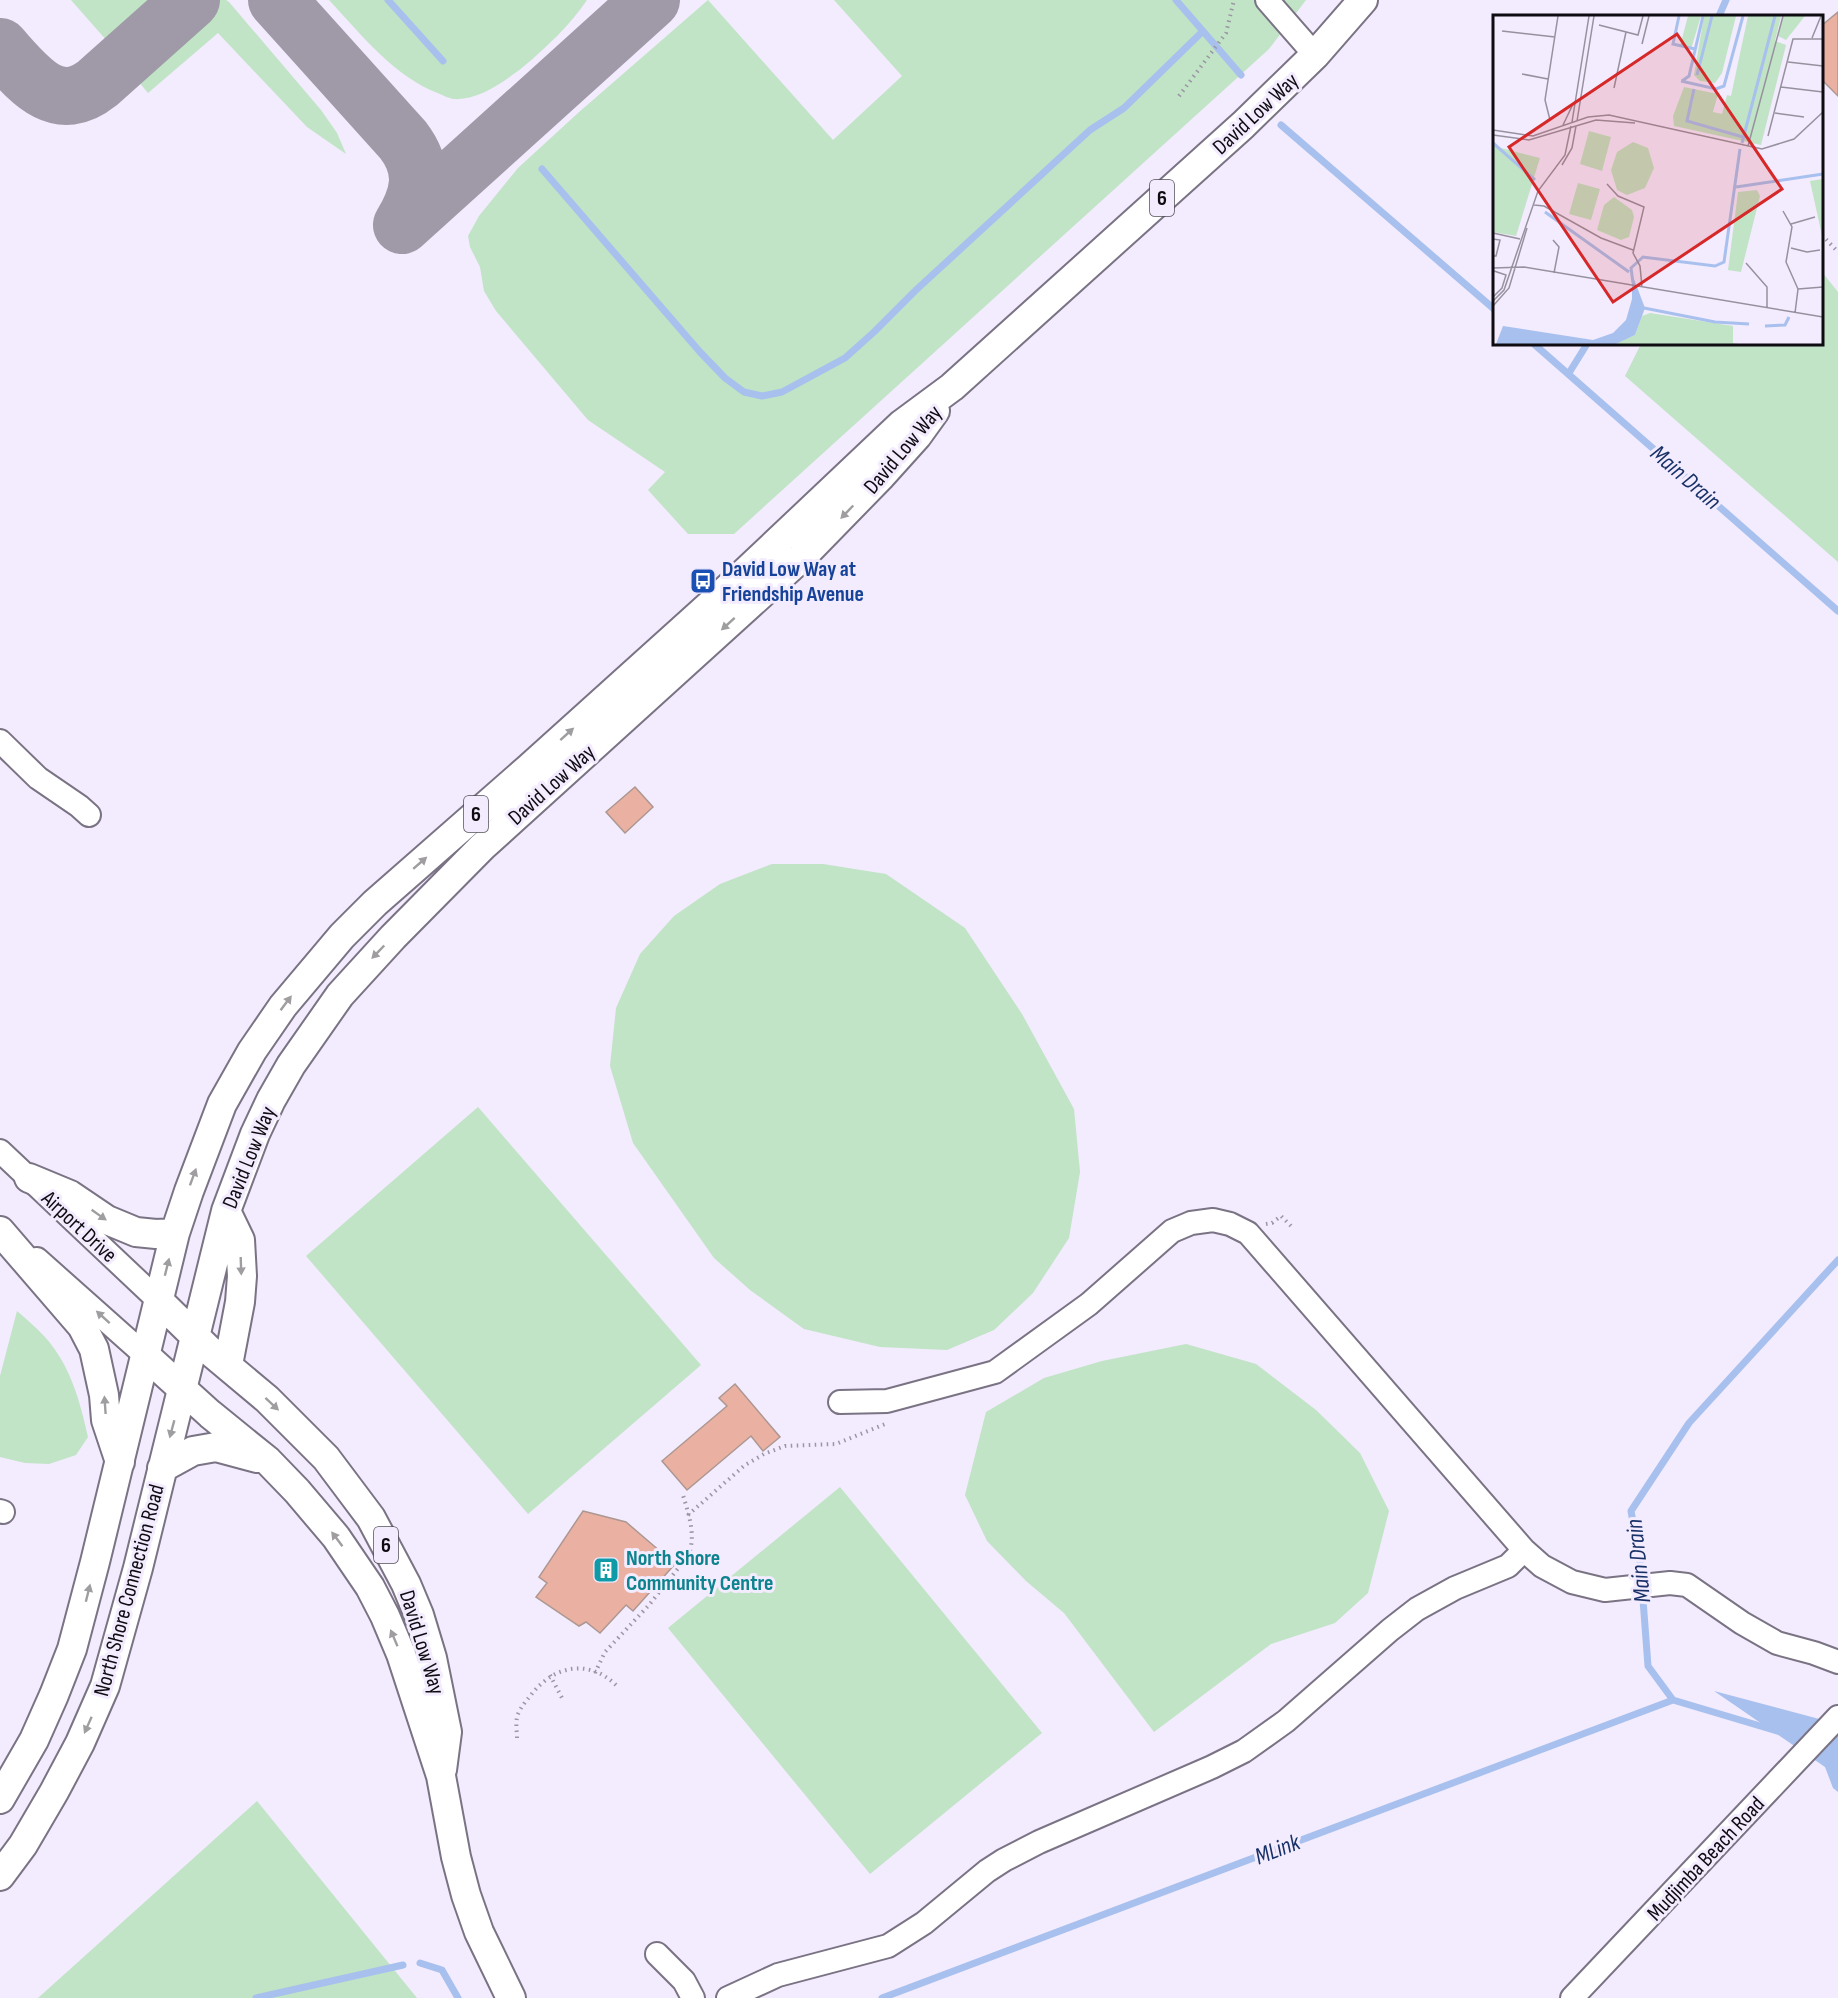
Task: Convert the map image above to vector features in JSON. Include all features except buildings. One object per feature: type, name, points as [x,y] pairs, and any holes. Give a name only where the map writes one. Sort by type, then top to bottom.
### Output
[{"type":"main road","name":"David Low Way","points":[[511,1998],[479,1932],[466,1895],[456,1857],[441,1776],[401,1654],[370,1587],[318,1515],[268,1461],[182,1390],[146,1356],[175,1233],[192,1180],[222,1104],[252,1051],[283,1006],[326,954],[375,903],[529,768],[793,547],[917,436],[952,387],[1243,125],[1315,56],[1363,0]]},
{"type":"main road","name":"David Low Way","points":[[182,1390],[226,1211],[255,1134],[281,1083],[315,1029],[340,995],[370,961],[482,847],[793,547]]},
{"type":"main road","points":[[29,1178],[70,1195],[107,1220],[136,1232],[175,1233]]},
{"type":"main road","points":[[226,1211],[240,1240],[242,1276],[240,1302],[228,1365]]},
{"type":"main road","points":[[0,1229],[82,1326],[94,1349],[104,1395],[106,1420],[120,1462]]},
{"type":"main road","name":"David Low Way","points":[[159,1301],[195,1337],[274,1405],[326,1458],[371,1518],[389,1549],[419,1615],[432,1658],[447,1732],[441,1776]]},
{"type":"main road","name":"North Shore Connection Road","points":[[0,1799],[34,1740],[72,1649],[146,1356]]},
{"type":"main road","name":"North Shore Connection Road","points":[[0,1876],[23,1845],[54,1792],[80,1743],[105,1686],[138,1568],[182,1390]]},
{"type":"main road","points":[[162,1468],[194,1451],[216,1447],[268,1461]]},
{"type":"street","points":[[1267,0],[1315,56]]},
{"type":"street","points":[[0,741],[39,778],[89,815]]},
{"type":"street","name":"Airport Drive","points":[[0,1151],[159,1301]]},
{"type":"street","points":[[840,1402],[887,1401],[995,1372],[1089,1304],[1172,1231],[1191,1223],[1213,1220],[1230,1224],[1248,1233],[1524,1550],[1542,1566],[1572,1582],[1605,1590],[1670,1583],[1687,1585],[1742,1623],[1777,1643],[1838,1662]]},
{"type":"street","points":[[0,1229],[146,1356]]},
{"type":"street","points":[[728,1998],[778,1975],[888,1946],[924,1923],[987,1871],[1004,1860],[1039,1842],[1244,1751],[1286,1721],[1417,1609],[1455,1588],[1508,1566],[1524,1550]]},
{"type":"street","name":"Mudjimba Beach Road","points":[[1572,1998],[1838,1717]]},
{"type":"street","points":[[657,1954],[684,1981],[693,1998]]},
{"type":"path","points":[[1179,96],[1226,33],[1234,0]]},
{"type":"path","points":[[1823,237],[1838,252]]},
{"type":"path","points":[[1259,1222],[1272,1223],[1281,1215],[1293,1228]]},
{"type":"path","points":[[595,1673],[606,1652],[649,1605],[688,1556],[691,1536],[682,1492]]},
{"type":"path","points":[[517,1738],[518,1713],[535,1689],[550,1675],[575,1668],[608,1678],[616,1685]]},
{"type":"path","points":[[550,1675],[562,1698]]},
{"type":"green space","points":[[71,0],[169,0],[115,50]]},
{"type":"green space","points":[[211,0],[229,2],[321,110],[337,133],[346,154],[307,127],[218,33],[148,93],[129,70]]},
{"type":"green space","points":[[329,0],[587,0],[541,52],[500,84],[472,97],[453,99],[423,87],[393,66],[366,41]]},
{"type":"green space","points":[[708,0],[833,140],[902,76],[834,0],[1306,0],[1269,49],[734,534],[688,534],[648,490],[665,472],[588,420],[496,311],[484,291],[480,267],[470,247],[468,236],[479,216],[518,168]]},
{"type":"green space","points":[[1823,273],[1838,292],[1838,562],[1625,376],[1640,345],[1823,345]]},
{"type":"green space","points":[[772,864],[823,864],[886,874],[965,928],[1022,1014],[1074,1109],[1080,1172],[1069,1238],[1033,1293],[994,1330],[947,1350],[880,1347],[804,1329],[750,1290],[714,1258],[633,1143],[610,1066],[616,1008],[640,954],[674,916],[720,884]]},
{"type":"green space","points":[[478,1107],[701,1365],[528,1514],[306,1256]]},
{"type":"green space","points":[[17,1311],[44,1336],[61,1359],[73,1384],[88,1437],[76,1455],[49,1464],[25,1463],[0,1457],[0,1376]]},
{"type":"green space","points":[[1186,1344],[1256,1364],[1316,1410],[1360,1453],[1389,1511],[1368,1593],[1335,1623],[1271,1644],[1154,1732],[1064,1613],[1026,1581],[987,1541],[965,1495],[986,1412],[1044,1378],[1102,1361]]},
{"type":"green space","points":[[840,1487],[1042,1733],[870,1874],[668,1628]]},
{"type":"green space","points":[[257,1801],[417,1998],[38,1998]]},
{"type":"water","points":[[1714,1691],[1838,1724],[1838,1792],[1833,1788],[1825,1767]]},
{"type":"waterway","points":[[388,0],[443,61]]},
{"type":"waterway","name":"Main Drain","points":[[1176,0],[1241,75]]},
{"type":"waterway","points":[[1719,15],[1726,0]]},
{"type":"waterway","points":[[542,169],[725,378],[744,392],[762,396],[782,392],[845,358],[1090,130],[1124,108],[1203,31]]},
{"type":"waterway","name":"Main Drain","points":[[1281,125],[1493,308]]},
{"type":"waterway","name":"Main Drain","points":[[1535,345],[1838,611]]},
{"type":"waterway","points":[[1569,373],[1586,345]]},
{"type":"waterway","name":"Main Drain","points":[[1777,1731],[1673,1700],[1648,1666],[1640,1560],[1631,1511],[1689,1423],[1838,1260]]},
{"type":"waterway","name":"MLink","points":[[882,1998],[1673,1700]]},
{"type":"waterway","name":"MLink","points":[[420,1963],[442,1970],[458,1998]]},
{"type":"waterway","name":"MLink","points":[[256,1998],[403,1965]]},
{"type":"taxiway","points":[[0,47],[32,81],[43,89],[69,96],[83,92],[98,83],[191,0]]},
{"type":"taxiway","points":[[277,0],[403,140],[410,151],[418,172],[418,182],[413,203],[402,225]]},
{"type":"taxiway","points":[[402,225],[651,0]]},
{"type":"place","name":"David Low Way at Friendship Avenue","points":[[703,581]]},
{"type":"place","name":"North Shore Community Centre","points":[[606,1570]]}]
